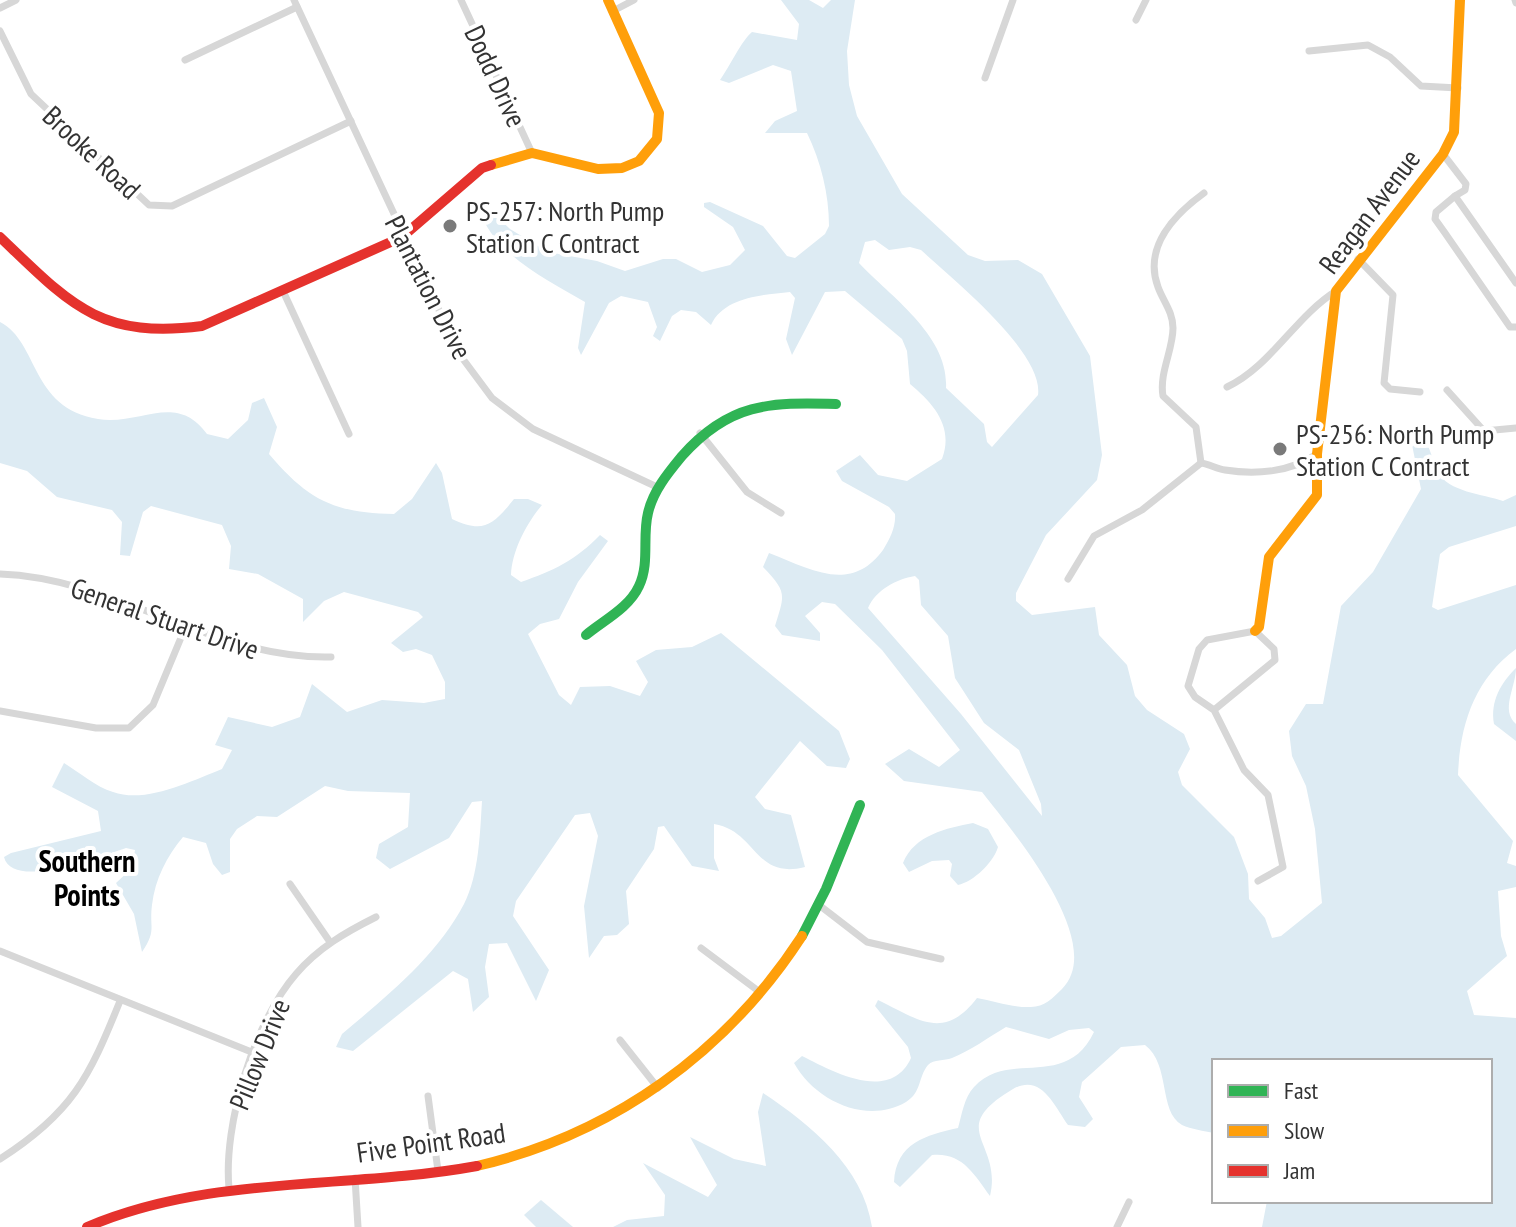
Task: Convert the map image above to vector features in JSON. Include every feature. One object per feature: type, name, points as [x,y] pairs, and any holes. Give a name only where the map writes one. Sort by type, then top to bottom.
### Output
[{"type":"street","points":[[0,8],[16,0]]},
{"type":"street","name":"Dodd Drive","points":[[461,0],[532,153]]},
{"type":"street","points":[[0,237],[78,310],[121,328],[170,333],[202,326],[402,237],[482,168],[532,153],[598,169],[622,168],[639,161],[657,139],[659,113],[610,5],[634,0]]},
{"type":"street","points":[[985,78],[1013,0]]},
{"type":"street","points":[[1136,20],[1146,0]]},
{"type":"street","name":"Reagan Avenue","points":[[1255,631],[1259,627],[1269,557],[1317,495],[1317,454],[1336,291],[1443,154],[1454,132],[1460,0]]},
{"type":"street","points":[[185,60],[296,4]]},
{"type":"street","name":"Plantation Drive","points":[[296,4],[402,237],[460,355],[492,398],[533,429],[657,487]]},
{"type":"street","name":"Brooke Road","points":[[0,31],[31,94],[149,205],[172,206],[351,121]]},
{"type":"street","points":[[1309,51],[1368,45],[1390,57],[1421,86],[1458,88]]},
{"type":"street","points":[[1443,154],[1466,184],[1465,190],[1436,212],[1435,219],[1510,327],[1516,327]]},
{"type":"street","points":[[1201,463],[1196,427],[1163,396],[1173,328],[1168,306],[1155,278],[1158,249],[1167,227],[1180,210],[1204,193]]},
{"type":"street","points":[[1455,196],[1516,283]]},
{"type":"street","points":[[1358,259],[1393,295],[1384,383],[1390,389],[1420,392]]},
{"type":"street","points":[[283,291],[349,434]]},
{"type":"street","points":[[1227,387],[1252,371],[1314,307],[1336,291]]},
{"type":"street","points":[[1447,390],[1484,431],[1516,428]]},
{"type":"street","points":[[586,635],[633,595],[644,571],[647,519],[657,487],[700,433],[730,415],[769,403],[836,404]]},
{"type":"street","points":[[700,433],[747,492],[781,513]]},
{"type":"street","points":[[1201,463],[1229,471],[1275,471],[1297,466],[1317,454]]},
{"type":"street","points":[[1068,579],[1094,536],[1142,510],[1201,463]]},
{"type":"street","name":"General Stuart Drive","points":[[0,574],[79,587],[225,643],[272,654],[331,657]]},
{"type":"street","points":[[0,711],[96,728],[129,728],[153,705],[185,628]]},
{"type":"street","points":[[1214,710],[1275,660],[1274,649],[1255,631],[1213,637],[1199,649],[1188,686],[1195,697],[1214,710],[1244,770],[1263,788],[1271,803],[1283,867],[1258,881]]},
{"type":"street","name":"Five Point Road","points":[[87,1227],[148,1202],[229,1188],[438,1171],[496,1162],[556,1141],[624,1109],[658,1088],[711,1047],[761,993],[800,940],[819,905],[860,805]]},
{"type":"street","points":[[290,884],[330,942]]},
{"type":"street","points":[[819,905],[867,942],[941,959]]},
{"type":"street","name":"Pillow Drive","points":[[229,1188],[229,1136],[239,1094],[254,1053],[286,985],[330,942],[376,917]]},
{"type":"street","points":[[701,948],[761,993]]},
{"type":"street","points":[[0,951],[254,1053]]},
{"type":"street","points":[[0,1159],[50,1122],[80,1089],[97,1060],[120,1001]]},
{"type":"street","points":[[620,1040],[658,1088]]},
{"type":"street","points":[[428,1096],[438,1171]]},
{"type":"street","points":[[355,1178],[358,1227]]},
{"type":"street","points":[[1117,1227],[1129,1202]]},
{"type":"shaded area","points":[[781,0],[809,0],[823,8],[831,0],[855,0],[847,51],[849,85],[857,116],[902,194],[968,255],[985,261],[1018,260],[1042,274],[1090,356],[1102,455],[1097,480],[1046,535],[1016,593],[1016,601],[1032,615],[1095,607],[1099,635],[1127,665],[1135,696],[1147,710],[1184,734],[1190,749],[1178,772],[1182,785],[1234,837],[1248,874],[1249,899],[1265,918],[1272,938],[1281,936],[1322,903],[1315,829],[1306,786],[1292,756],[1289,731],[1306,704],[1323,704],[1341,606],[1373,572],[1421,489],[1410,435],[1418,431],[1422,435],[1438,472],[1450,484],[1503,501],[1516,495],[1516,526],[1449,547],[1440,554],[1432,607],[1438,610],[1516,585],[1516,649],[1490,675],[1472,705],[1462,739],[1458,775],[1513,841],[1507,863],[1516,866],[1516,887],[1498,891],[1501,936],[1507,956],[1467,991],[1474,1015],[1516,1018],[1516,1227],[1262,1227],[1267,1203],[1492,1203],[1492,1059],[1212,1059],[1212,1132],[1182,1125],[1175,1118],[1158,1064],[1145,1045],[1121,1047],[1082,1082],[1079,1097],[1093,1119],[1085,1127],[1068,1125],[1046,1094],[1031,1085],[1013,1089],[982,1115],[980,1137],[992,1177],[990,1196],[966,1166],[951,1157],[932,1155],[900,1187],[894,1182],[896,1169],[900,1158],[915,1143],[958,1128],[968,1096],[988,1076],[1068,1060],[1082,1050],[1094,1032],[1089,1028],[1069,1030],[1049,1039],[1006,1027],[959,1055],[930,1063],[911,1098],[891,1108],[875,1111],[859,1110],[828,1098],[803,1077],[794,1063],[802,1056],[860,1080],[875,1082],[889,1079],[902,1072],[911,1058],[908,1047],[875,1006],[878,1000],[930,1023],[942,1023],[965,1011],[977,998],[1018,1006],[1040,1005],[1062,989],[1073,969],[1073,944],[1065,916],[1032,858],[982,792],[904,781],[885,764],[909,749],[939,767],[960,750],[882,650],[835,604],[822,602],[805,616],[820,633],[820,641],[782,635],[775,626],[782,594],[763,567],[769,553],[829,574],[844,575],[871,563],[892,533],[895,514],[889,507],[842,481],[836,471],[860,455],[878,475],[907,481],[942,459],[945,437],[940,417],[910,384],[907,351],[902,339],[845,291],[825,292],[792,355],[786,339],[795,298],[790,292],[756,296],[734,303],[725,308],[711,325],[696,312],[681,310],[672,316],[660,341],[653,336],[657,327],[648,302],[621,296],[609,303],[581,355],[578,348],[585,302],[539,275],[508,252],[486,224],[479,208],[485,205],[510,229],[548,252],[597,261],[625,271],[663,259],[676,259],[702,272],[730,265],[745,250],[733,227],[704,207],[704,203],[710,202],[763,226],[787,256],[795,258],[825,234],[829,226],[823,178],[807,133],[765,133],[775,121],[797,111],[791,71],[773,65],[729,83],[720,80],[752,32],[797,40],[799,24]],"holes":[[[875,240],[889,250],[910,247],[921,250],[993,317],[1026,358],[1036,378],[1038,395],[992,447],[987,442],[984,424],[946,388],[938,351],[928,335],[902,304],[859,263],[865,242]],[[915,576],[919,580],[921,605],[948,636],[955,678],[984,723],[1019,750],[1041,804],[1042,816],[961,714],[868,608],[887,586]]]},
{"type":"shaded area","points":[[0,322],[13,331],[47,389],[59,402],[98,419],[113,420],[170,412],[183,414],[207,434],[228,439],[248,420],[252,403],[264,398],[277,427],[269,454],[310,493],[338,507],[394,514],[412,499],[436,463],[442,473],[452,519],[463,524],[480,526],[494,521],[514,499],[528,499],[542,505],[525,529],[514,557],[511,575],[521,582],[564,564],[600,535],[608,541],[578,582],[559,619],[540,624],[528,634],[559,695],[571,705],[580,687],[610,686],[640,696],[648,682],[636,661],[656,650],[692,647],[721,633],[839,731],[850,759],[846,768],[827,766],[800,741],[755,797],[765,809],[791,815],[805,867],[775,867],[728,828],[714,824],[714,858],[719,871],[692,866],[664,826],[658,827],[654,849],[626,891],[629,924],[617,935],[604,936],[589,958],[584,906],[598,836],[590,813],[575,815],[516,901],[513,916],[549,970],[536,1001],[507,943],[489,944],[485,967],[489,997],[473,1012],[468,979],[453,971],[353,1051],[336,1047],[342,1034],[425,958],[464,904],[476,867],[482,801],[472,802],[449,838],[390,869],[376,858],[379,844],[408,827],[410,793],[348,791],[325,786],[277,817],[257,816],[237,829],[230,839],[230,872],[222,875],[213,864],[206,843],[183,837],[159,877],[152,905],[151,934],[142,952],[134,914],[116,883],[132,868],[135,850],[126,848],[40,871],[11,867],[4,857],[11,853],[101,831],[98,811],[52,787],[64,763],[113,792],[126,795],[154,793],[222,769],[232,750],[215,745],[228,717],[272,727],[300,717],[312,684],[347,712],[382,700],[424,703],[445,699],[445,682],[432,655],[416,649],[403,652],[391,643],[423,617],[418,612],[344,592],[324,601],[303,622],[303,599],[258,574],[229,569],[231,546],[222,525],[151,506],[143,512],[130,556],[120,555],[122,522],[112,510],[57,497],[27,471],[0,463]]},
{"type":"shaded area","points":[[1516,668],[1509,712],[1516,724],[1516,741],[1494,724],[1493,716],[1498,693]]},
{"type":"shaded area","points":[[973,823],[988,829],[998,847],[988,865],[970,880],[958,885],[950,876],[952,864],[949,860],[932,861],[909,872],[903,863],[908,853],[923,839],[942,830]]},
{"type":"shaded area","points":[[763,1093],[816,1134],[846,1167],[867,1205],[872,1227],[613,1227],[627,1220],[664,1216],[665,1195],[643,1163],[708,1197],[717,1185],[690,1137],[734,1159],[766,1166],[758,1112]]},
{"type":"shaded area","points":[[541,1200],[573,1227],[536,1227],[524,1215]]},
{"type":"traffic: fast","points":[[586,635],[635,594],[644,568],[646,522],[653,497],[671,469],[699,438],[716,425],[752,409],[790,404],[836,404]]},
{"type":"traffic: fast","points":[[802,936],[826,889],[860,805]]},
{"type":"traffic: slow","points":[[491,165],[532,153],[598,169],[622,168],[639,161],[657,139],[659,113],[608,0]]},
{"type":"traffic: slow","points":[[1255,631],[1259,627],[1269,557],[1317,495],[1317,454],[1336,291],[1443,154],[1454,132],[1460,0]]},
{"type":"traffic: slow","points":[[477,1166],[527,1152],[574,1133],[620,1110],[662,1083],[702,1052],[738,1017],[772,978],[802,936]]},
{"type":"traffic: jam","points":[[0,237],[47,281],[89,312],[137,327],[167,329],[202,326],[402,237],[482,168],[491,165]]},
{"type":"traffic: jam","points":[[87,1227],[134,1210],[182,1198],[477,1166]]},
{"type":"place","name":"PS-257: North Pump Station C Contract","points":[[450,226]]},
{"type":"place","name":"PS-256: North Pump Station C Contract","points":[[1280,449]]},
{"type":"district","name":"Southern Points","points":[[87,877]]}]
